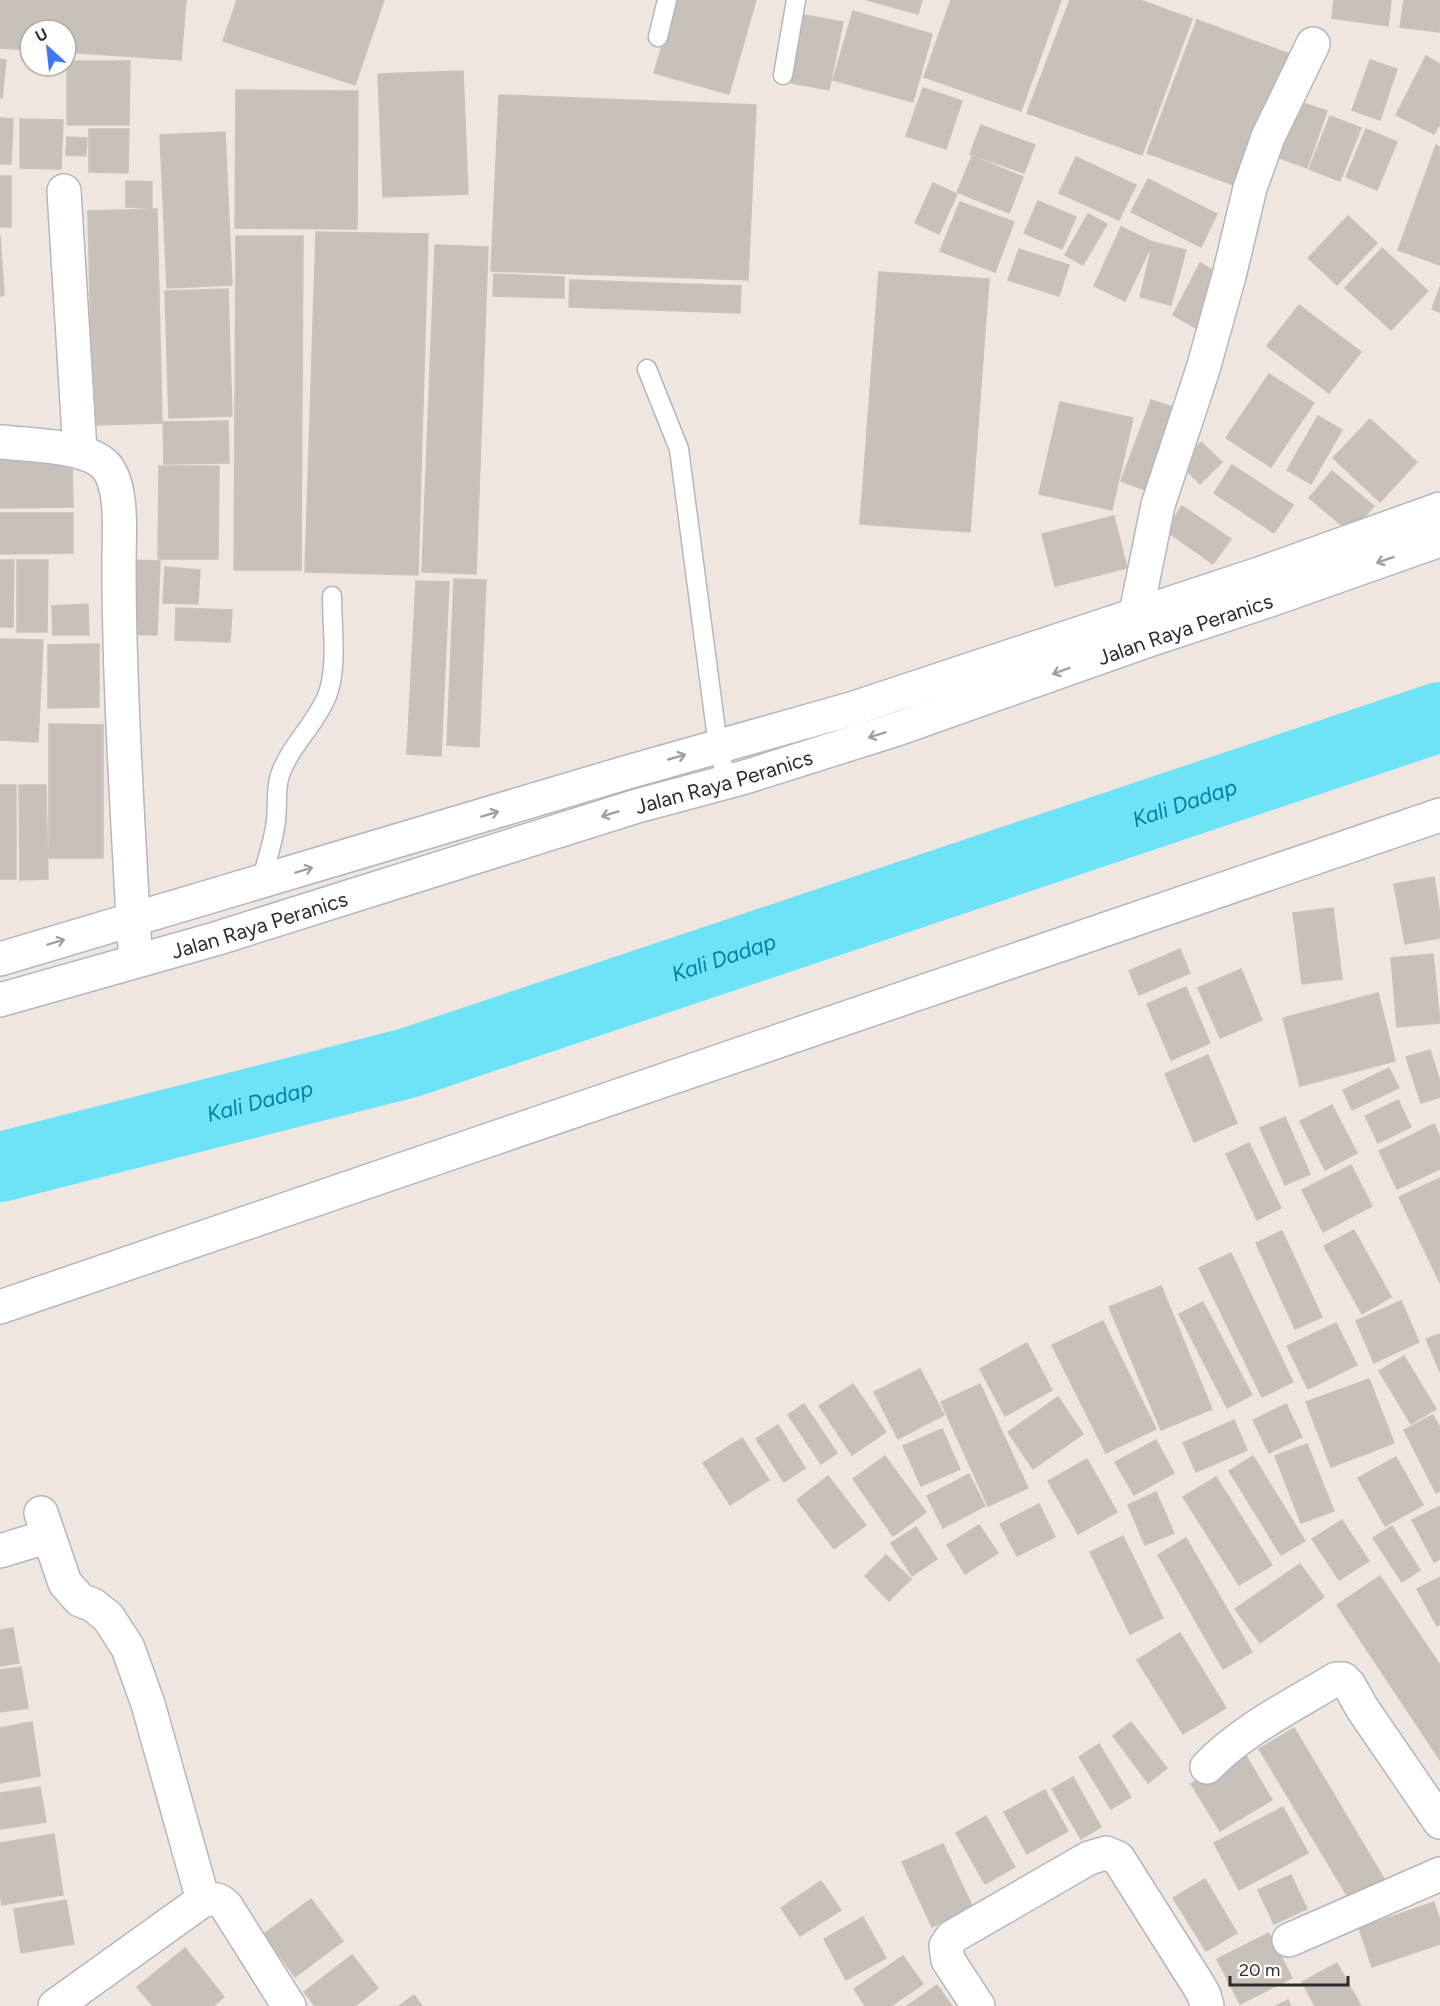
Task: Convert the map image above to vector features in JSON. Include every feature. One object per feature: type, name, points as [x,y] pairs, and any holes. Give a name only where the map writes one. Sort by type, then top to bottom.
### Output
[{"type":"street","points":[[1138,628],[1158,505],[1203,369],[1250,188],[1268,137],[1313,44]]},
{"type":"street","points":[[64,190],[80,451]]},
{"type":"street","points":[[0,442],[80,451],[105,466],[115,483],[119,507],[119,638],[136,961]]},
{"type":"street","name":"Jalan Raya Peranics","points":[[0,1000],[215,939],[637,806],[745,777],[897,729],[1138,628],[1259,574],[1440,509]]},
{"type":"street","name":"Jalan Raya Peranics","points":[[0,959],[718,746],[1440,540]]},
{"type":"street","points":[[0,1307],[1440,815]]},
{"type":"street","points":[[0,1551],[45,1525],[65,1583],[80,1600],[93,1605],[108,1617],[128,1648],[148,1704],[202,1900]]},
{"type":"street","points":[[1206,1767],[1221,1752],[1250,1732],[1336,1678],[1343,1679],[1440,1822]]},
{"type":"street","points":[[978,2006],[948,1960],[946,1946],[952,1937],[1089,1858],[1106,1853],[1118,1858],[1128,1873],[1204,1995],[1207,2006]]},
{"type":"street","points":[[1289,1940],[1440,1874]]},
{"type":"street","points":[[55,2006],[202,1900],[214,1899],[220,1900],[226,1906],[289,2006]]},
{"type":"lane","points":[[658,38],[667,0]]},
{"type":"lane","points":[[783,75],[796,0]]},
{"type":"lane","points":[[647,369],[679,449],[718,746],[727,780]]},
{"type":"lane","points":[[261,882],[276,820],[276,798],[280,775],[292,751],[316,717],[327,696],[333,671],[332,596]]},
{"type":"building","points":[[0,0],[186,0],[181,60],[78,53],[78,18],[18,18],[18,49],[0,48]]},
{"type":"building","points":[[237,0],[384,0],[355,85],[223,41]]},
{"type":"building","points":[[676,0],[756,0],[729,94],[654,73]]},
{"type":"building","points":[[867,0],[922,0],[918,14]]},
{"type":"building","points":[[951,0],[1061,0],[1021,111],[924,77]]},
{"type":"building","points":[[1070,0],[1140,0],[1192,19],[1142,155],[1027,113]]},
{"type":"building","points":[[1334,0],[1391,0],[1388,26],[1332,18]]},
{"type":"building","points":[[1404,0],[1440,0],[1440,32],[1400,27]]},
{"type":"building","points":[[853,11],[932,34],[913,102],[833,80]]},
{"type":"building","points":[[799,14],[843,22],[829,90],[786,82]]},
{"type":"building","points":[[1197,20],[1295,56],[1245,189],[1147,153]]},
{"type":"building","points":[[1426,56],[1440,64],[1440,124],[1434,134],[1396,115]]},
{"type":"building","points":[[0,59],[6,60],[2,98],[0,97]]},
{"type":"building","points":[[1370,60],[1397,69],[1380,120],[1352,110]]},
{"type":"building","points":[[78,61],[130,61],[129,125],[67,125],[67,78],[78,78]]},
{"type":"building","points":[[463,71],[468,194],[383,197],[378,74]]},
{"type":"building","points":[[923,88],[962,101],[946,149],[906,136]]},
{"type":"building","points":[[236,90],[358,91],[357,229],[235,228]]},
{"type":"building","points":[[499,95],[756,105],[748,280],[491,271]]},
{"type":"building","points":[[1288,98],[1327,111],[1307,168],[1269,154]]},
{"type":"building","points":[[1330,116],[1361,128],[1340,181],[1309,169]]},
{"type":"building","points":[[0,118],[13,119],[11,164],[0,164]]},
{"type":"building","points":[[20,119],[63,120],[61,169],[20,168]]},
{"type":"building","points":[[981,125],[1035,145],[1024,173],[970,154]]},
{"type":"building","points":[[89,129],[129,129],[128,173],[89,172]]},
{"type":"building","points":[[1366,129],[1397,142],[1377,190],[1346,177]]},
{"type":"building","points":[[225,132],[232,285],[167,288],[160,135]]},
{"type":"building","points":[[67,137],[87,138],[86,156],[66,155]]},
{"type":"building","points":[[1436,145],[1440,147],[1440,265],[1398,250]]},
{"type":"building","points":[[972,156],[1023,177],[1009,213],[957,192]]},
{"type":"building","points":[[1076,157],[1136,185],[1119,220],[1059,193]]},
{"type":"building","points":[[0,176],[11,176],[11,227],[0,227]]},
{"type":"building","points":[[1148,179],[1217,214],[1201,247],[1131,212]]},
{"type":"building","points":[[126,181],[152,182],[152,208],[126,207]]},
{"type":"building","points":[[933,183],[957,194],[939,234],[915,223]]},
{"type":"building","points":[[1038,201],[1076,217],[1062,249],[1024,233]]},
{"type":"building","points":[[960,202],[1014,222],[995,272],[940,251]]},
{"type":"building","points":[[157,209],[162,423],[93,425],[88,211]]},
{"type":"building","points":[[1088,214],[1107,224],[1083,265],[1065,255]]},
{"type":"building","points":[[1348,216],[1377,243],[1337,285],[1308,258]]},
{"type":"building","points":[[1121,227],[1153,242],[1125,301],[1094,286]]},
{"type":"building","points":[[316,232],[428,234],[418,575],[305,572]]},
{"type":"building","points":[[0,235],[4,295],[0,296]]},
{"type":"building","points":[[236,236],[303,236],[301,570],[234,570]]},
{"type":"building","points":[[1153,242],[1186,250],[1171,305],[1140,297]]},
{"type":"building","points":[[435,245],[488,247],[476,574],[422,572]]},
{"type":"building","points":[[1382,248],[1428,291],[1391,330],[1345,288]]},
{"type":"building","points":[[1019,249],[1069,265],[1059,296],[1008,280]]},
{"type":"building","points":[[1200,263],[1223,276],[1196,328],[1173,315]]},
{"type":"building","points":[[879,272],[989,279],[970,532],[860,524]]},
{"type":"building","points":[[494,274],[564,277],[564,298],[493,296]]},
{"type":"building","points":[[570,280],[741,286],[740,313],[569,307]]},
{"type":"building","points":[[1440,287],[1440,312],[1432,309]]},
{"type":"building","points":[[228,289],[232,416],[169,418],[165,291]]},
{"type":"building","points":[[1299,305],[1361,352],[1329,393],[1267,346]]},
{"type":"building","points":[[1269,374],[1314,403],[1271,467],[1226,438]]},
{"type":"building","points":[[1151,400],[1182,410],[1153,493],[1121,481]]},
{"type":"building","points":[[1060,402],[1133,418],[1112,510],[1039,494]]},
{"type":"building","points":[[1318,416],[1342,430],[1311,484],[1287,470]]},
{"type":"building","points":[[1370,419],[1417,462],[1380,502],[1333,458]]},
{"type":"building","points":[[228,421],[229,463],[164,464],[163,422]]},
{"type":"building","points":[[1201,442],[1222,462],[1200,484],[1180,464]]},
{"type":"building","points":[[72,459],[73,507],[0,508],[0,461]]},
{"type":"building","points":[[1232,465],[1293,505],[1274,533],[1214,493]]},
{"type":"building","points":[[159,466],[219,466],[218,559],[158,559]]},
{"type":"building","points":[[1332,471],[1374,506],[1351,533],[1309,498]]},
{"type":"building","points":[[1182,506],[1231,539],[1213,564],[1165,530]]},
{"type":"building","points":[[0,513],[73,513],[73,553],[0,554]]},
{"type":"building","points":[[1114,516],[1127,568],[1055,586],[1042,534]]},
{"type":"building","points":[[0,560],[14,560],[13,627],[0,627]]},
{"type":"building","points":[[17,560],[48,560],[47,632],[17,632]]},
{"type":"building","points":[[125,560],[160,561],[157,635],[122,634]]},
{"type":"building","points":[[165,567],[200,570],[198,604],[163,603]]},
{"type":"building","points":[[454,579],[486,580],[479,747],[447,745]]},
{"type":"building","points":[[416,581],[449,582],[441,756],[407,754]]},
{"type":"building","points":[[88,604],[89,635],[53,635],[52,606]]},
{"type":"building","points":[[176,608],[232,610],[230,642],[175,640]]},
{"type":"building","points":[[0,639],[43,640],[38,742],[0,740]]},
{"type":"building","points":[[99,644],[99,707],[48,708],[48,645]]},
{"type":"building","points":[[49,724],[103,725],[103,858],[49,858]]},
{"type":"building","points":[[0,785],[16,785],[16,879],[0,879]]},
{"type":"building","points":[[19,785],[46,785],[48,879],[20,880]]},
{"type":"building","points":[[1434,877],[1440,915],[1440,938],[1405,944],[1394,884]]},
{"type":"building","points":[[1333,908],[1342,979],[1302,984],[1293,913]]},
{"type":"building","points":[[1180,949],[1190,973],[1139,995],[1129,971]]},
{"type":"building","points":[[1433,954],[1440,1023],[1397,1027],[1391,958]]},
{"type":"building","points":[[1241,969],[1262,1020],[1220,1038],[1198,988]]},
{"type":"building","points":[[1186,987],[1210,1043],[1171,1060],[1147,1004]]},
{"type":"building","points":[[1378,993],[1395,1061],[1300,1086],[1283,1018]]},
{"type":"building","points":[[1430,1050],[1440,1082],[1440,1097],[1421,1103],[1406,1057]]},
{"type":"building","points":[[1208,1055],[1237,1123],[1194,1142],[1165,1074]]},
{"type":"building","points":[[1389,1068],[1399,1088],[1352,1110],[1343,1090]]},
{"type":"building","points":[[1398,1100],[1411,1127],[1378,1143],[1365,1116]]},
{"type":"building","points":[[1332,1105],[1357,1153],[1325,1170],[1300,1121]]},
{"type":"building","points":[[1285,1117],[1310,1174],[1285,1185],[1260,1128]]},
{"type":"building","points":[[1434,1124],[1440,1137],[1440,1169],[1397,1189],[1379,1151]]},
{"type":"building","points":[[1249,1143],[1281,1208],[1257,1220],[1226,1154]]},
{"type":"building","points":[[1351,1165],[1372,1206],[1323,1232],[1302,1190]]},
{"type":"building","points":[[1440,1178],[1440,1283],[1399,1197]]},
{"type":"building","points":[[1354,1230],[1391,1297],[1362,1314],[1324,1246]]},
{"type":"building","points":[[1282,1231],[1322,1317],[1295,1329],[1256,1243]]},
{"type":"building","points":[[1231,1253],[1293,1382],[1262,1397],[1199,1268]]},
{"type":"building","points":[[1161,1286],[1212,1409],[1161,1430],[1109,1307]]},
{"type":"building","points":[[1401,1301],[1419,1342],[1374,1363],[1356,1321]]},
{"type":"building","points":[[1203,1302],[1252,1395],[1227,1408],[1179,1314]]},
{"type":"building","points":[[1103,1321],[1156,1429],[1106,1453],[1052,1345]]},
{"type":"building","points":[[1336,1323],[1357,1365],[1308,1389],[1287,1346]]},
{"type":"building","points":[[1440,1334],[1440,1372],[1426,1339]]},
{"type":"building","points":[[1027,1343],[1052,1390],[1005,1416],[980,1369]]},
{"type":"building","points":[[1404,1356],[1436,1409],[1411,1424],[1379,1371]]},
{"type":"building","points":[[920,1369],[944,1415],[898,1439],[874,1392]]},
{"type":"building","points":[[1369,1379],[1394,1443],[1331,1467],[1306,1402]]},
{"type":"building","points":[[853,1384],[886,1432],[852,1455],[819,1406]]},
{"type":"building","points":[[980,1384],[1028,1488],[988,1506],[941,1402]]},
{"type":"building","points":[[1058,1397],[1083,1434],[1033,1469],[1008,1432]]},
{"type":"building","points":[[804,1404],[837,1453],[821,1464],[788,1415]]},
{"type":"building","points":[[1286,1404],[1302,1437],[1269,1453],[1253,1420]]},
{"type":"building","points":[[1433,1415],[1440,1428],[1440,1491],[1436,1493],[1404,1430]]},
{"type":"building","points":[[1234,1420],[1247,1450],[1196,1472],[1183,1443]]},
{"type":"building","points":[[778,1425],[805,1468],[784,1482],[756,1439]]},
{"type":"building","points":[[942,1429],[960,1469],[921,1486],[903,1446]]},
{"type":"building","points":[[742,1438],[769,1480],[730,1505],[703,1463]]},
{"type":"building","points":[[1156,1440],[1174,1473],[1134,1495],[1115,1462]]},
{"type":"building","points":[[1307,1444],[1334,1511],[1301,1523],[1275,1456]]},
{"type":"building","points":[[885,1456],[926,1512],[893,1536],[853,1479]]},
{"type":"building","points":[[1253,1456],[1305,1541],[1281,1555],[1229,1471]]},
{"type":"building","points":[[1396,1457],[1423,1505],[1385,1526],[1358,1478]]},
{"type":"building","points":[[1087,1459],[1117,1512],[1078,1534],[1048,1481]]},
{"type":"building","points":[[969,1474],[985,1506],[943,1528],[927,1496]]},
{"type":"building","points":[[828,1476],[866,1525],[834,1549],[797,1500]]},
{"type":"building","points":[[1216,1477],[1272,1565],[1239,1585],[1183,1497]]},
{"type":"building","points":[[1156,1492],[1174,1533],[1145,1545],[1128,1505]]},
{"type":"building","points":[[1039,1504],[1055,1537],[1017,1556],[1000,1524]]},
{"type":"building","points":[[1440,1506],[1440,1559],[1434,1562],[1412,1520]]},
{"type":"building","points":[[1342,1520],[1369,1561],[1339,1580],[1312,1539]]},
{"type":"building","points":[[979,1525],[998,1553],[965,1574],[947,1545]]},
{"type":"building","points":[[1392,1526],[1420,1570],[1402,1582],[1373,1538]]},
{"type":"building","points":[[916,1527],[937,1559],[912,1576],[891,1543]]},
{"type":"building","points":[[1123,1536],[1163,1618],[1130,1634],[1090,1552]]},
{"type":"building","points":[[1186,1538],[1252,1652],[1223,1669],[1158,1555]]},
{"type":"building","points":[[886,1555],[911,1579],[889,1601],[865,1576]]},
{"type":"building","points":[[1300,1564],[1324,1597],[1260,1643],[1235,1609]]},
{"type":"building","points":[[1380,1576],[1440,1665],[1440,1760],[1337,1605]]},
{"type":"building","points":[[1440,1577],[1440,1624],[1437,1626],[1417,1589]]},
{"type":"building","points":[[13,1628],[19,1663],[0,1666],[0,1630]]},
{"type":"building","points":[[1180,1633],[1226,1708],[1183,1734],[1137,1660]]},
{"type":"building","points":[[21,1667],[28,1708],[0,1712],[0,1670]]},
{"type":"building","points":[[32,1722],[40,1776],[0,1783],[0,1728]]},
{"type":"building","points":[[1131,1722],[1167,1768],[1148,1783],[1113,1736]]},
{"type":"building","points":[[1294,1728],[1389,1887],[1354,1907],[1259,1749]]},
{"type":"building","points":[[1099,1744],[1131,1797],[1111,1809],[1079,1757]]},
{"type":"building","points":[[1244,1752],[1272,1800],[1220,1831],[1191,1784]]},
{"type":"building","points":[[1073,1777],[1101,1827],[1081,1839],[1052,1789]]},
{"type":"building","points":[[40,1787],[46,1822],[0,1829],[0,1793]]},
{"type":"building","points":[[1045,1790],[1068,1831],[1027,1854],[1004,1812]]},
{"type":"building","points":[[1283,1807],[1308,1853],[1239,1890],[1214,1843]]},
{"type":"building","points":[[986,1816],[1015,1867],[985,1884],[956,1833]]},
{"type":"building","points":[[54,1834],[63,1895],[2,1905],[0,1843]]},
{"type":"building","points":[[943,1844],[973,1908],[932,1927],[902,1862]]},
{"type":"building","points":[[1291,1875],[1307,1909],[1274,1924],[1258,1890]]},
{"type":"building","points":[[1205,1879],[1237,1933],[1206,1951],[1173,1898]]},
{"type":"building","points":[[821,1881],[841,1910],[800,1936],[781,1908]]},
{"type":"building","points":[[311,1899],[343,1941],[295,1977],[264,1934]]},
{"type":"building","points":[[66,1900],[74,1944],[21,1953],[14,1909]]},
{"type":"building","points":[[1434,1902],[1440,1921],[1440,1944],[1372,1967],[1359,1928]]},
{"type":"building","points":[[863,1917],[886,1958],[846,1980],[824,1939]]},
{"type":"building","points":[[1269,1933],[1292,1978],[1240,2004],[1217,1959]]},
{"type":"building","points":[[185,1948],[224,1997],[213,2006],[153,2006],[137,1987]]},
{"type":"building","points":[[352,1955],[378,1988],[355,2006],[315,2006],[304,1992]]},
{"type":"building","points":[[903,1956],[923,1984],[891,2006],[865,2006],[854,1989]]},
{"type":"building","points":[[1337,1963],[1361,2006],[1315,2006],[1302,1982]]},
{"type":"building","points":[[937,1985],[952,2006],[907,2006]]},
{"type":"building","points":[[414,1995],[422,2006],[399,2006]]},
{"type":"building","points":[[1288,2000],[1291,2006],[1276,2006]]},
{"type":"waterway","name":"Kali Dadap","points":[[0,1167],[408,1063],[1440,717]]}]
